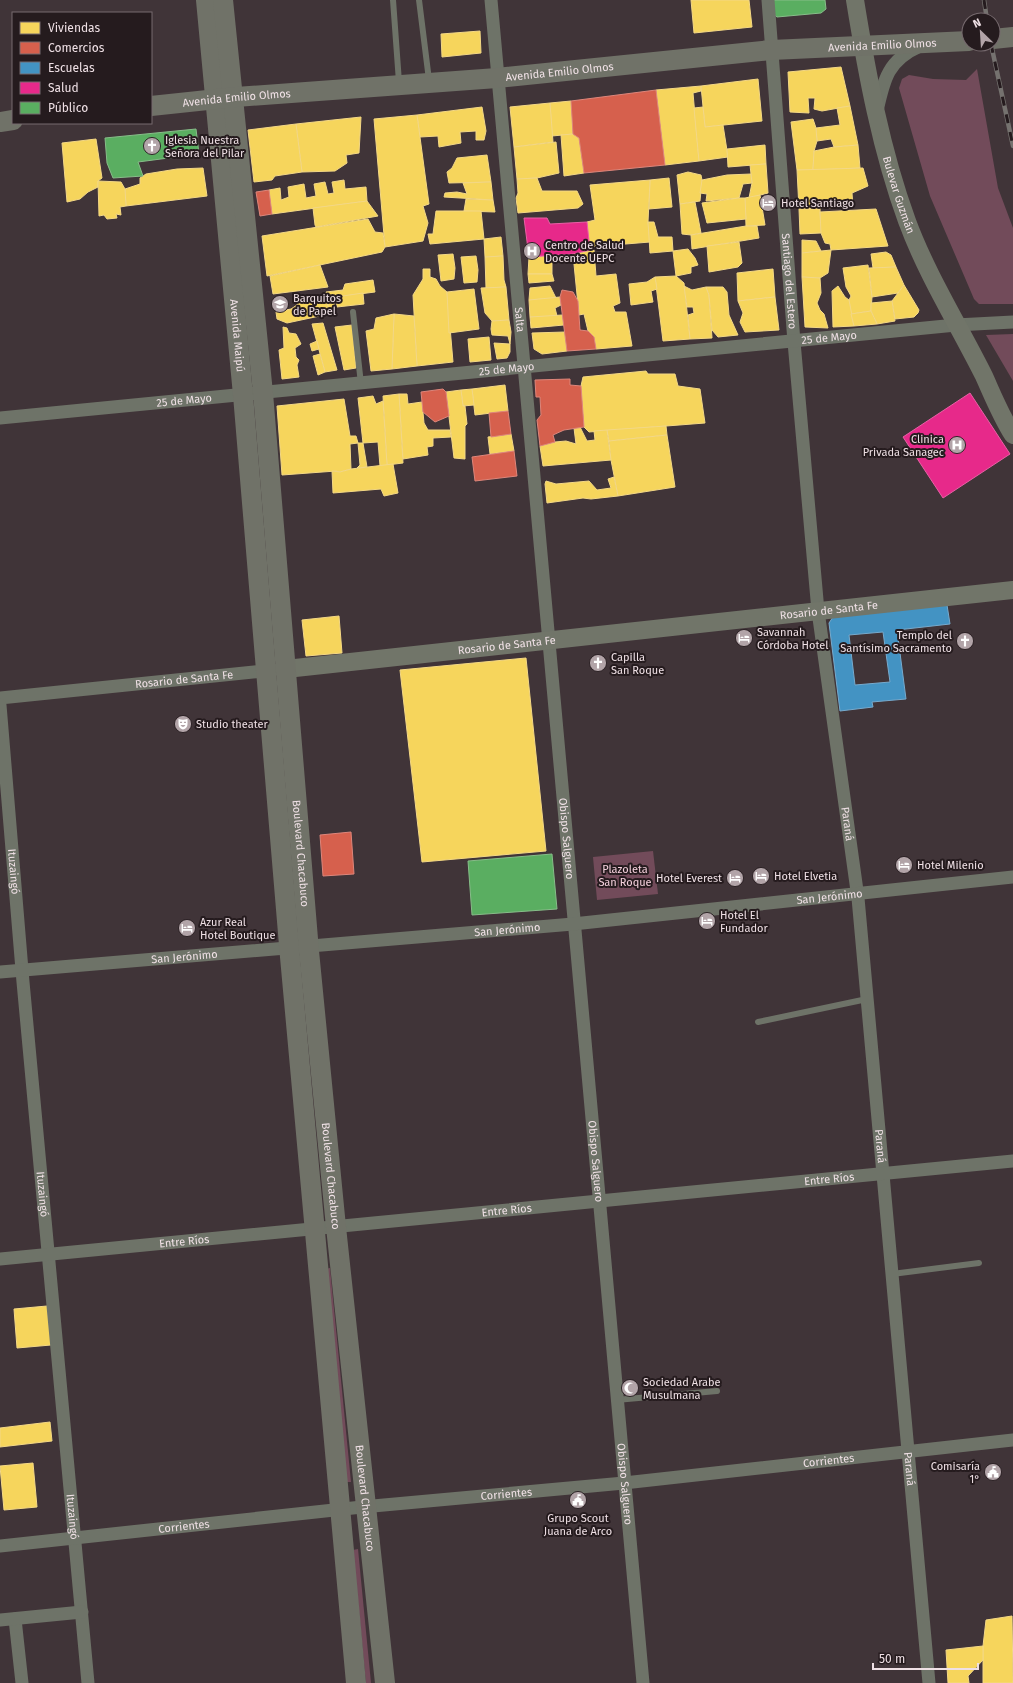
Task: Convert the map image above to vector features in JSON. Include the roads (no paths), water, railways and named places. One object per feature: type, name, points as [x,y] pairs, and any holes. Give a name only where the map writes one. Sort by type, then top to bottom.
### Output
[{"type":"main road","name":"Avenida Maipú","points":[[206,0],[224,99],[263,394],[276,670]]},
{"type":"main road","name":"Avenida Maipú","points":[[223,0],[224,99],[243,395],[276,670]]},
{"type":"main road","points":[[1001,39],[1013,37]]},
{"type":"main road","name":"Avenida Emilio Olmos","points":[[152,106],[497,78],[771,50],[961,41]]},
{"type":"main road","points":[[0,122],[12,120]]},
{"type":"main road","name":"Boulevard Chacabuco","points":[[276,670],[299,948],[315,1229],[356,1683]]},
{"type":"main road","name":"Boulevard Chacabuco","points":[[299,948],[336,1227],[385,1683]]},
{"type":"street","name":"Salta","points":[[491,0],[523,368],[549,640]]},
{"type":"street","name":"Santiago del Estero","points":[[768,0],[794,342],[818,611]]},
{"type":"street","name":"Bulevar Guzmán","points":[[855,0],[862,46],[877,115],[892,177],[907,222],[928,269],[1013,435]]},
{"type":"street","points":[[877,115],[884,84],[890,69],[904,54],[927,43]]},
{"type":"street","points":[[1001,43],[1013,48]]},
{"type":"street","name":"25 de Mayo","points":[[0,418],[263,394],[956,325],[1013,322]]},
{"type":"street","name":"Bulevar Guzmán","points":[[984,376],[1013,414]]},
{"type":"street","name":"Rosario de Santa Fe","points":[[0,698],[276,670],[1013,590]]},
{"type":"street","name":"Paraná","points":[[818,611],[857,893],[929,1683]]},
{"type":"street","name":"Obispo Salguero","points":[[549,640],[573,924],[643,1683]]},
{"type":"street","name":"Ituzaingó","points":[[0,705],[22,970],[88,1683]]},
{"type":"street","name":"San Jerónimo","points":[[0,972],[573,924],[1013,877]]},
{"type":"street","name":"Entre Ríos","points":[[0,1259],[1013,1161]]},
{"type":"street","name":"Corrientes","points":[[0,1546],[366,1507],[624,1483],[1013,1440]]},
{"type":"street","points":[[0,1620],[82,1612]]},
{"type":"street","points":[[15,1619],[22,1683]]},
{"type":"lane","points":[[393,0],[400,85]]},
{"type":"lane","points":[[419,0],[429,83]]},
{"type":"lane","points":[[353,312],[361,384]]},
{"type":"lane","points":[[758,1022],[867,999]]},
{"type":"lane","points":[[892,1274],[979,1263]]},
{"type":"lane","points":[[616,1400],[717,1391]]},
{"type":"railway","points":[[984,0],[986,12]]},
{"type":"railway","points":[[993,52],[1013,146]]},
{"type":"place","name":"Iglesia Nuestra Señora del Pilar","points":[[152,146]]},
{"type":"place","name":"Hotel Santiago","points":[[768,203]]},
{"type":"place","name":"Centro de Salud Docente UEPC","points":[[532,251]]},
{"type":"place","name":"Barquitos de Papel","points":[[280,304]]},
{"type":"place","name":"Clinica Privada Sanagec","points":[[957,445]]},
{"type":"place","name":"Savannah Córdoba Hotel","points":[[744,638]]},
{"type":"place","name":"Templo del Santísimo Sacramento","points":[[965,641]]},
{"type":"place","name":"Capilla San Roque","points":[[598,663]]},
{"type":"place","name":"Studio theater","points":[[183,724]]},
{"type":"place","name":"Hotel Milenio","points":[[904,865]]},
{"type":"place","name":"Hotel Elvetia","points":[[761,876]]},
{"type":"place","name":"Hotel Everest","points":[[735,878]]},
{"type":"place","name":"Hotel El Fundador","points":[[707,921]]},
{"type":"place","name":"Azur Real Hotel Boutique","points":[[187,928]]},
{"type":"place","name":"Sociedad Arabe Musulmana","points":[[630,1388]]},
{"type":"place","name":"Comisaría 1°","points":[[993,1472]]},
{"type":"place","name":"Grupo Scout Juana de Arco","points":[[578,1500]]},
{"type":"park label","name":"Plazoleta San Roque","points":[[625,875]]}]
